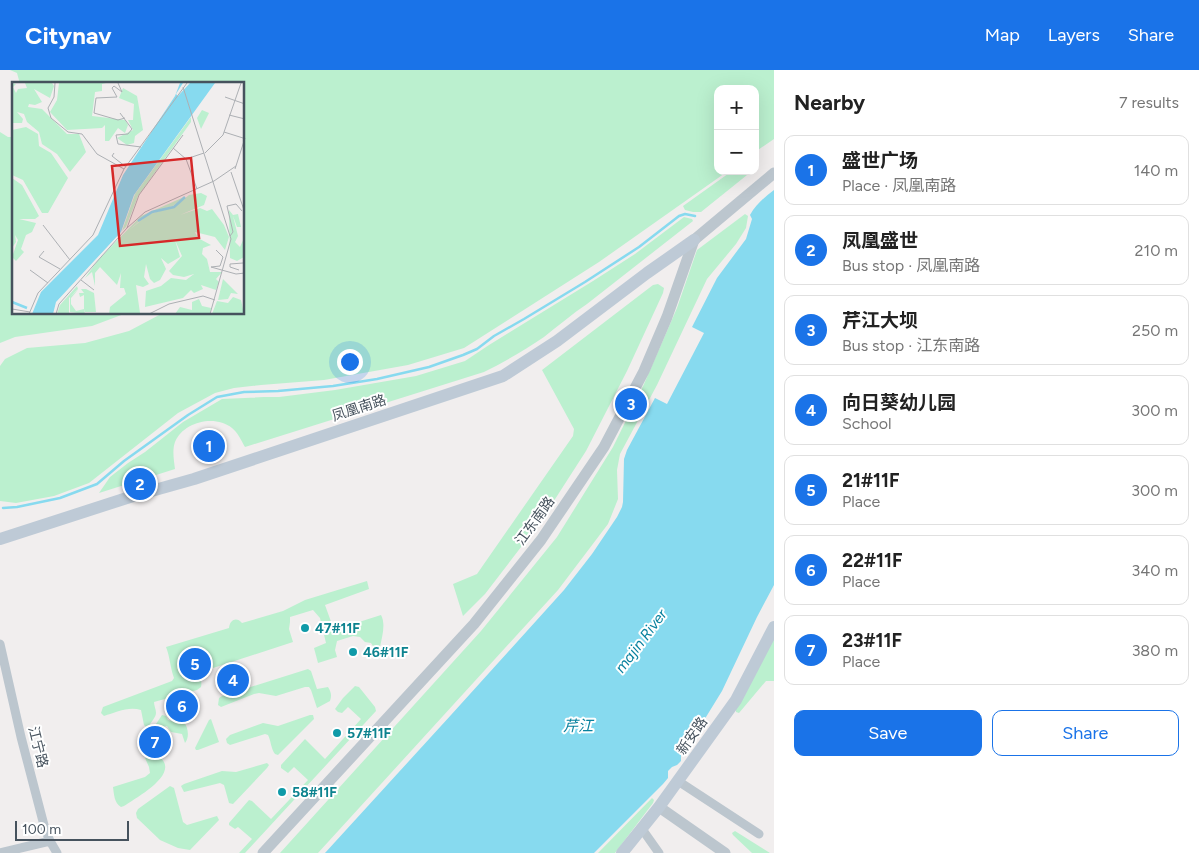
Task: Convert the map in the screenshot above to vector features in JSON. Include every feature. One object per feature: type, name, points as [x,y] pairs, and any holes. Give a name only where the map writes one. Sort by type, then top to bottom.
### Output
[{"type":"main road","name":"凤凰南路","points":[[0,539],[130,497],[194,479],[503,376],[557,341],[694,240]]},
{"type":"main road","name":"新安路","points":[[622,853],[678,782],[736,700],[774,627]]},
{"type":"street","points":[[694,240],[774,173]]},
{"type":"street","name":"江东南路","points":[[263,853],[474,624],[541,540],[604,447],[644,371],[668,317],[694,240]]},
{"type":"street","name":"江宁路","points":[[0,644],[21,737],[45,829],[50,842],[58,853]]},
{"type":"street","points":[[678,782],[759,834]]},
{"type":"street","points":[[659,807],[725,853]]},
{"type":"street","points":[[642,829],[659,853]]},
{"type":"street","points":[[0,853],[50,842]]},
{"type":"green space","points":[[10,70],[774,70],[774,139],[759,149],[759,85],[714,85],[714,175],[722,175],[599,262],[464,348],[408,365],[324,380],[234,388],[215,393],[178,413],[89,483],[54,496],[16,503],[0,501],[0,366],[5,359],[27,348],[85,343],[129,331],[159,315],[245,315],[245,82],[19,82],[17,73]]},
{"type":"green space","points":[[0,132],[8,137],[12,137],[12,315],[121,315],[92,326],[15,337],[0,343]]},
{"type":"green space","points":[[726,175],[747,175],[701,212],[685,210],[683,206]]},
{"type":"green space","points":[[745,214],[748,216],[746,228],[736,244],[707,279],[657,385],[620,454],[617,470],[618,499],[608,524],[558,590],[318,853],[280,853],[481,631],[557,537],[613,447],[644,384],[677,308],[697,250]]},
{"type":"green space","points":[[684,217],[693,221],[544,337],[484,372],[245,447],[236,432],[225,424],[217,421],[200,422],[185,429],[175,442],[173,452],[175,469],[99,493],[110,477],[128,463],[183,422],[222,399],[279,397],[335,390],[416,376],[465,361],[635,254]]},
{"type":"green space","points":[[658,284],[664,288],[663,293],[627,371],[586,451],[541,521],[485,594],[463,616],[453,584],[477,574],[573,436],[574,429],[542,370],[653,285]]},
{"type":"green space","points":[[367,581],[369,589],[325,605],[334,630],[381,615],[383,635],[380,647],[375,649],[371,643],[365,642],[360,637],[353,636],[337,641],[335,650],[337,657],[318,663],[314,648],[326,643],[320,618],[313,610],[290,617],[289,629],[293,642],[213,668],[204,648],[180,655],[178,663],[182,672],[197,674],[201,680],[201,687],[197,690],[154,702],[156,715],[149,726],[146,727],[144,725],[141,710],[127,709],[104,716],[101,713],[103,707],[172,681],[174,678],[166,647],[229,628],[234,620],[242,623],[283,611],[305,600]]},
{"type":"green space","points":[[774,634],[774,681],[766,681],[739,713],[736,712],[736,707]]},
{"type":"green space","points":[[308,669],[311,671],[317,689],[328,687],[331,694],[330,701],[317,708],[309,687],[276,696],[259,693],[221,707],[218,705],[219,698],[222,696]]},
{"type":"green space","points":[[355,686],[359,687],[376,711],[245,853],[239,853],[252,839],[238,827],[235,829],[229,823],[249,800],[271,819],[308,780],[294,767],[288,773],[281,768],[281,765],[305,739],[325,759],[361,719],[348,707],[342,713],[335,709]]},
{"type":"green space","points":[[162,715],[166,716],[168,720],[175,722],[183,721],[188,732],[188,738],[185,743],[182,734],[171,732],[167,726],[156,729],[154,727]]},
{"type":"green space","points":[[313,715],[314,719],[278,755],[274,752],[268,735],[265,734],[230,745],[227,743],[226,739],[230,735],[263,723],[278,726]]},
{"type":"green space","points":[[211,719],[219,742],[196,750],[195,748]]},
{"type":"green space","points":[[157,755],[164,762],[165,769],[162,776],[156,784],[121,807],[116,801],[113,787],[145,777],[150,773],[145,758]]},
{"type":"green space","points":[[267,763],[269,765],[267,768],[233,804],[229,803],[224,785],[220,783],[184,792],[181,786],[222,771],[236,772]]},
{"type":"green space","points":[[170,786],[174,788],[183,822],[187,825],[217,816],[219,820],[190,850],[178,848],[160,840],[137,818],[136,813],[138,809]]},
{"type":"green space","points":[[652,798],[654,800],[653,803],[615,853],[598,853]]},
{"type":"green space","points":[[735,831],[770,853],[752,853],[733,835],[732,833]]},
{"type":"water","name":"芹江","points":[[774,190],[774,585],[722,691],[681,753],[681,761],[668,771],[668,778],[663,784],[594,853],[325,853],[564,590],[592,554],[622,507],[624,459],[627,450],[655,398],[667,404],[704,333],[692,327],[717,278],[746,239],[752,219],[750,215],[758,204]]},
{"type":"waterway","points":[[3,508],[60,498],[97,484],[124,461],[188,415],[217,397],[244,392],[333,386],[377,379],[429,367],[463,355],[477,349],[494,336],[585,282],[639,247],[679,216],[685,214],[695,216]]},
{"type":"place","name":"芹江大坝","points":[[631,404]]},
{"type":"place","name":"盛世广场","points":[[209,446]]},
{"type":"place","name":"凤凰盛世","points":[[140,484]]},
{"type":"place","name":"47#11F","points":[[305,628]]},
{"type":"place","name":"46#11F","points":[[353,652]]},
{"type":"place","name":"21#11F","points":[[195,664]]},
{"type":"place","name":"向日葵幼儿园","points":[[233,680]]},
{"type":"place","name":"22#11F","points":[[182,706]]},
{"type":"place","name":"57#11F","points":[[337,733]]},
{"type":"place","name":"23#11F","points":[[155,742]]},
{"type":"place","name":"58#11F","points":[[282,792]]},
{"type":"water label","name":"majin River","points":[[641,641]]}]
